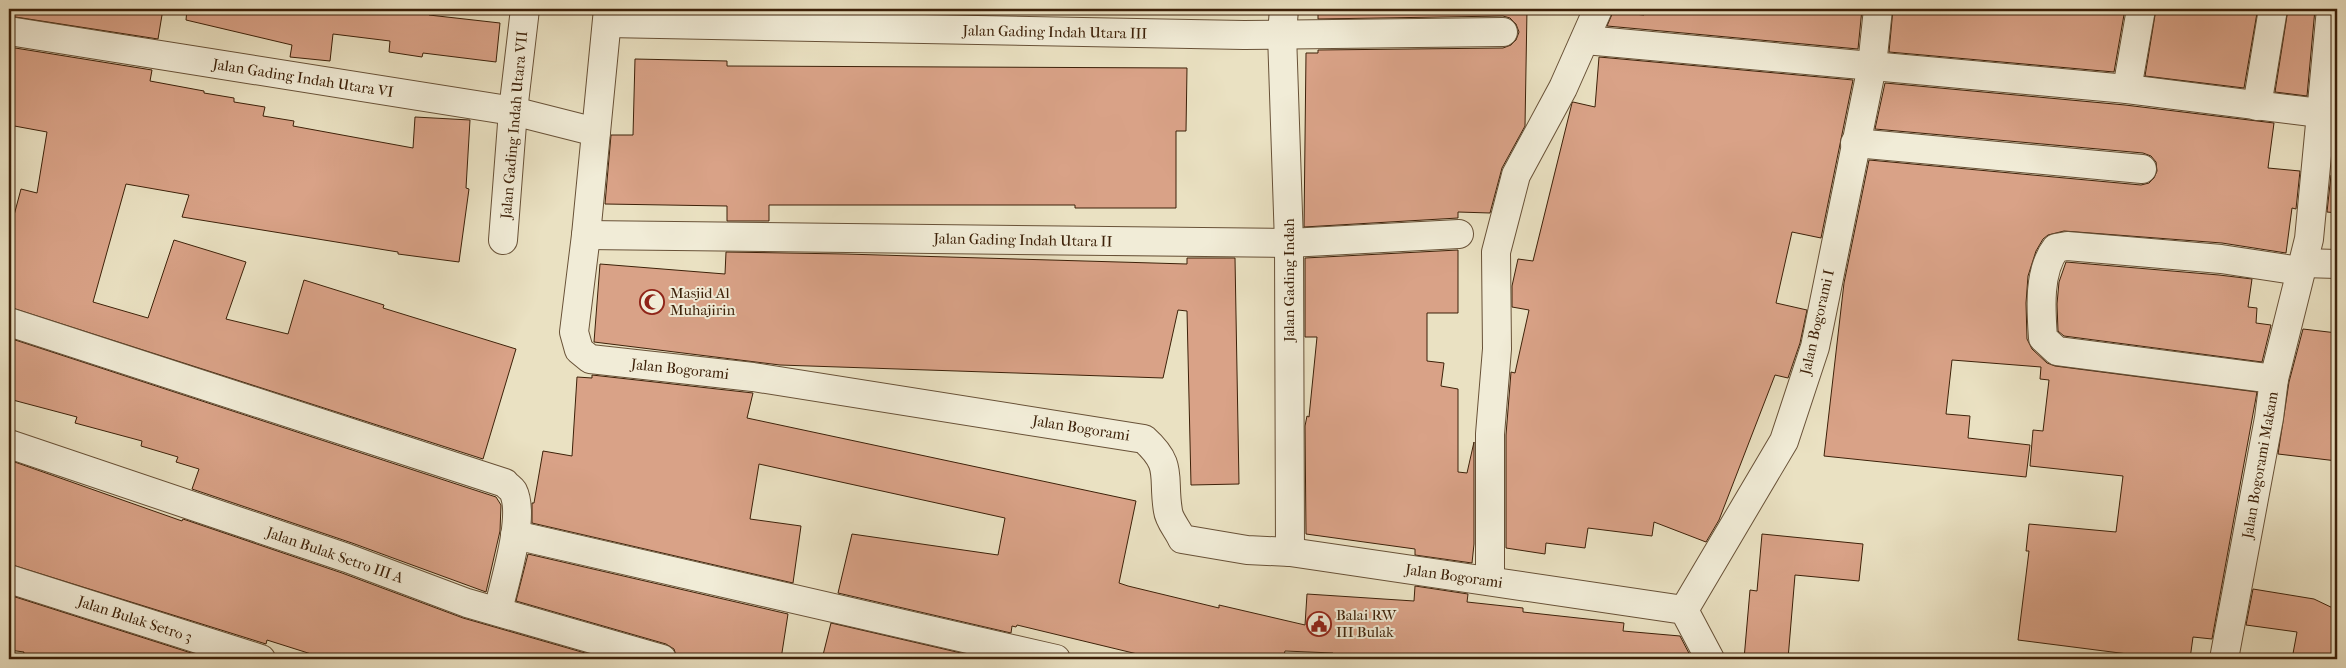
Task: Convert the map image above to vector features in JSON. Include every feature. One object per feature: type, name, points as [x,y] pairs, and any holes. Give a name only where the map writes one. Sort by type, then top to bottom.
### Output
[{"type":"street","name":"Jalan Gading Indah Utara VII","points":[[503,240],[512,111],[525,9]]},
{"type":"street","points":[[1490,581],[1490,434],[1497,349],[1496,252],[1516,175],[1563,88],[1598,9]]},
{"type":"street","name":"Jalan Bogorami I","points":[[1684,610],[1784,442],[1814,347],[1854,143],[1872,66],[1878,9]]},
{"type":"street","points":[[2127,89],[2141,9]]},
{"type":"street","points":[[2257,106],[2273,9]]},
{"type":"street","name":"Jalan Bogorami Makam","points":[[2224,659],[2270,418],[2274,379],[2304,258],[2331,9]]},
{"type":"street","points":[[586,235],[608,16]]},
{"type":"street","name":"Jalan Gading Indah Utara III","points":[[608,16],[1244,36],[1283,22],[1502,32]]},
{"type":"street","name":"Jalan Gading Indah","points":[[1283,22],[1289,243],[1290,552]]},
{"type":"street","name":"Jalan Gading Indah Utara VI","points":[[9,31],[512,111],[596,132]]},
{"type":"street","points":[[1585,40],[2127,89],[2320,114]]},
{"type":"street","points":[[1854,143],[2142,169]]},
{"type":"street","name":"Jalan Gading Indah Utara II","points":[[586,235],[1289,243],[1459,234]]},
{"type":"street","name":"Jalan Bogorami","points":[[586,235],[574,332],[579,350],[590,360],[754,377],[1144,438],[1158,452],[1165,468],[1168,512],[1182,539],[1247,550],[1290,552],[1684,610]]},
{"type":"street","points":[[2274,379],[2057,352],[2043,338],[2040,298],[2050,256],[2056,248],[2067,246],[2221,259],[2304,258],[2337,264]]},
{"type":"street","points":[[9,322],[505,483],[513,491],[516,504],[516,535],[498,611]]},
{"type":"street","name":"Jalan Bulak Setro III A","points":[[9,444],[347,558],[467,602],[662,659]]},
{"type":"street","points":[[516,535],[1056,659]]},
{"type":"street","name":"Jalan Bulak Setro 3","points":[[9,579],[260,659]]},
{"type":"street","points":[[1684,610],[1710,659]]},
{"type":"building","points":[[9,9],[163,9],[158,39],[9,16]]},
{"type":"building","points":[[187,9],[408,9],[429,13],[429,15],[500,23],[496,62],[423,53],[422,57],[389,52],[390,41],[333,34],[330,61],[290,57],[292,45],[186,20]]},
{"type":"building","points":[[1318,9],[1527,9],[1525,126],[1502,168],[1490,213],[1458,212],[1458,218],[1304,227],[1306,53],[1318,53],[1318,50],[1503,48],[1511,45],[1516,40],[1519,32],[1516,24],[1510,18],[1503,16],[1318,19]]},
{"type":"building","points":[[1645,9],[1862,9],[1858,49],[1607,26],[1613,12],[1644,15]]},
{"type":"building","points":[[1893,9],[2125,9],[2114,72],[1889,52]]},
{"type":"building","points":[[2156,9],[2228,9],[2257,13],[2244,88],[2145,76]]},
{"type":"building","points":[[2288,9],[2315,9],[2307,96],[2275,92]]},
{"type":"building","points":[[9,47],[152,70],[150,81],[204,91],[204,93],[234,98],[234,102],[265,107],[263,116],[294,121],[293,126],[413,148],[415,117],[470,120],[466,188],[469,189],[459,262],[398,254],[398,252],[182,217],[189,195],[126,184],[93,302],[148,318],[174,240],[246,262],[226,319],[288,334],[304,280],[384,305],[383,308],[516,349],[483,459],[9,307],[9,218],[13,219],[21,189],[37,193],[47,132],[9,125]]},
{"type":"building","points":[[1599,57],[1853,80],[1821,238],[1792,232],[1776,303],[1807,310],[1800,343],[1788,378],[1775,375],[1719,520],[1706,542],[1654,522],[1652,536],[1588,528],[1585,548],[1546,543],[1545,554],[1506,548],[1506,435],[1511,372],[1515,373],[1529,310],[1512,307],[1512,286],[1518,259],[1533,261],[1572,103],[1595,107]]},
{"type":"building","points":[[635,59],[727,61],[727,66],[1187,68],[1186,131],[1176,131],[1176,208],[1075,208],[1075,205],[769,205],[769,221],[727,221],[727,206],[605,204],[611,135],[633,135]]},
{"type":"building","points":[[1885,83],[2125,105],[2274,123],[2268,168],[2300,171],[2296,209],[2292,208],[2286,253],[2222,243],[2064,231],[2048,235],[2043,239],[2036,251],[2028,276],[2026,303],[2027,339],[2032,349],[2047,363],[2055,366],[2257,392],[2212,639],[2193,637],[2190,659],[2167,659],[2018,640],[2029,551],[2026,551],[2029,524],[2116,532],[2123,476],[2030,466],[2033,430],[2043,431],[2049,380],[2040,379],[2041,367],[1952,360],[1946,414],[1970,416],[1968,438],[2030,445],[2026,477],[1824,456],[1844,283],[1869,160],[2141,185],[2149,183],[2157,171],[2156,162],[2151,156],[2143,153],[1875,129]]},
{"type":"building","points":[[2331,175],[2337,176],[2337,213],[2327,212]]},
{"type":"building","points":[[1458,250],[1458,313],[1427,313],[1427,361],[1444,363],[1441,386],[1458,389],[1458,472],[1467,473],[1474,442],[1474,544],[1472,563],[1415,555],[1415,549],[1306,534],[1305,426],[1307,416],[1309,417],[1317,337],[1305,337],[1305,258]]},
{"type":"building","points":[[726,252],[1187,264],[1187,258],[1235,258],[1239,484],[1191,485],[1187,311],[1178,310],[1163,378],[780,365],[594,342],[600,264],[725,274]]},
{"type":"building","points":[[2066,262],[2252,279],[2248,307],[2257,308],[2256,323],[2271,325],[2262,362],[2064,336],[2058,331],[2057,304],[2059,282]]},
{"type":"building","points":[[2303,329],[2337,333],[2337,461],[2278,454],[2289,382]]},
{"type":"building","points":[[9,338],[496,497],[501,505],[500,531],[486,592],[352,543],[192,489],[199,469],[176,462],[178,457],[141,446],[142,441],[75,423],[77,417],[9,399]]},
{"type":"building","points":[[592,375],[753,393],[747,418],[1136,501],[1119,583],[1128,586],[1219,608],[1219,605],[1305,625],[1307,594],[1414,601],[1415,586],[1468,594],[1467,602],[1523,608],[1523,612],[1624,623],[1623,631],[1680,636],[1692,659],[1333,659],[1333,653],[1285,651],[1283,659],[1158,659],[1017,625],[1016,627],[1012,626],[1011,633],[838,593],[852,534],[998,555],[1005,518],[759,464],[750,519],[801,526],[793,583],[532,523],[532,503],[534,503],[543,451],[572,456],[577,377],[592,378]]},
{"type":"building","points":[[9,460],[182,521],[183,519],[342,573],[463,618],[606,659],[327,659],[267,640],[266,644],[9,564]]},
{"type":"building","points":[[1762,534],[1863,544],[1859,581],[1795,575],[1788,659],[1744,659],[1750,590],[1757,591]]},
{"type":"building","points":[[528,554],[788,614],[781,659],[677,659],[674,649],[666,644],[516,601]]},
{"type":"building","points":[[2253,589],[2314,599],[2337,610],[2337,659],[2292,659],[2297,632],[2246,625]]},
{"type":"building","points":[[9,595],[210,659],[22,659],[24,652],[9,650]]},
{"type":"building","points":[[831,623],[987,659],[822,659]]},
{"type":"place","name":"Masjid Al Muhajirin","points":[[652,302]]},
{"type":"place","name":"Balai RW III Bulak","points":[[1319,624]]}]
